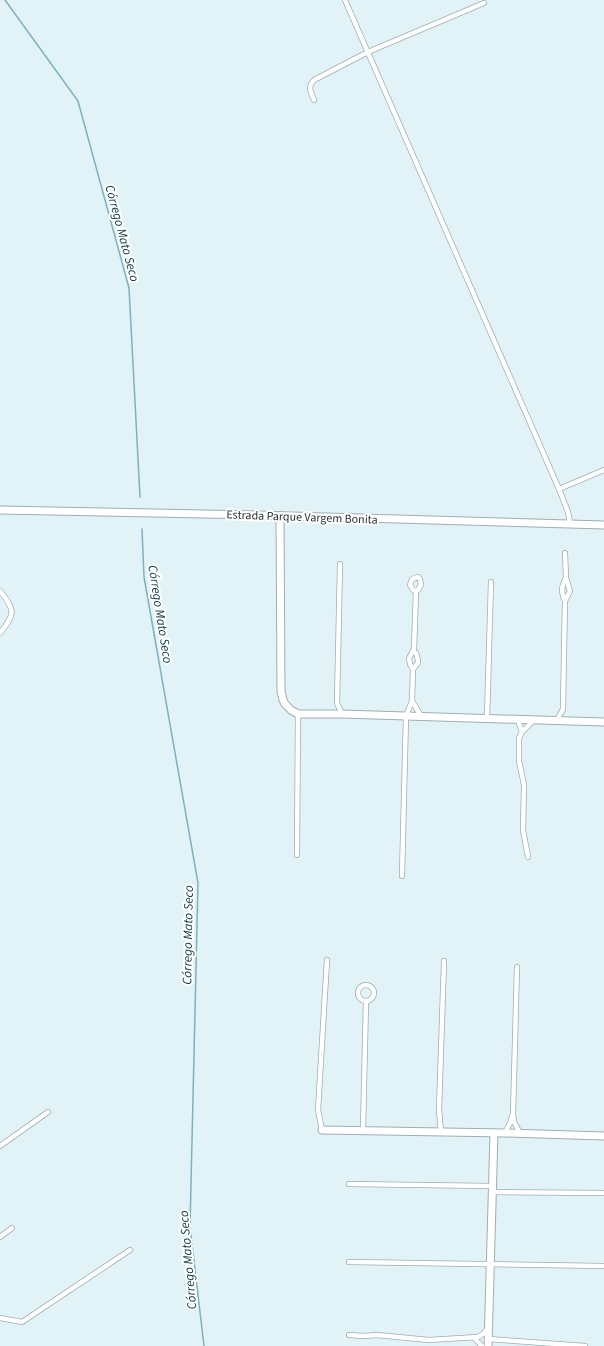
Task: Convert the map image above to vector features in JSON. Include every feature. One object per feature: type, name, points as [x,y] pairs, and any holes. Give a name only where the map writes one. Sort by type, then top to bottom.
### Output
[{"type":"street","points":[[345,0],[559,489],[568,512],[570,524]]},
{"type":"street","points":[[314,100],[310,88],[314,80],[368,52],[484,3]]},
{"type":"street","points":[[559,489],[604,470]]},
{"type":"street","name":"Estrada Parque Vargem Bonita","points":[[0,510],[604,525]]},
{"type":"street","points":[[280,516],[281,691],[285,704],[291,710],[298,714],[421,716],[604,722]]},
{"type":"street","points":[[565,553],[566,578],[570,591],[565,601]]},
{"type":"street","points":[[340,564],[337,703],[342,714]]},
{"type":"street","points":[[566,578],[561,588],[565,601],[563,709],[567,720]]},
{"type":"street","points":[[487,718],[491,582]]},
{"type":"street","points":[[0,591],[8,602],[12,612],[10,619],[0,632]]},
{"type":"street","points":[[402,876],[406,716],[412,701],[413,669],[409,661],[410,655],[413,651],[416,591]]},
{"type":"street","points":[[413,651],[416,653],[418,660],[418,663],[413,669]]},
{"type":"street","points":[[412,701],[421,716]]},
{"type":"street","points":[[330,714],[337,703]]},
{"type":"street","points":[[557,720],[563,709]]},
{"type":"street","points":[[297,855],[298,714]]},
{"type":"street","points":[[518,720],[522,732]]},
{"type":"street","points":[[528,857],[523,830],[524,785],[519,761],[519,738],[522,732],[534,720]]},
{"type":"street","points":[[327,960],[318,1110],[322,1130],[505,1132],[604,1136]]},
{"type":"street","points":[[441,1132],[439,1110],[444,960]]},
{"type":"street","points":[[517,967],[513,1115],[514,1122],[520,1133]]},
{"type":"street","points":[[363,1130],[366,1001]]},
{"type":"street","points":[[0,1146],[48,1112]]},
{"type":"street","points":[[505,1132],[513,1115]]},
{"type":"street","points":[[494,1133],[488,1343],[586,1346]]},
{"type":"street","points":[[349,1184],[604,1193]]},
{"type":"street","points":[[0,1237],[12,1228]]},
{"type":"street","points":[[0,1318],[22,1322],[130,1250]]},
{"type":"street","points":[[349,1262],[604,1266]]},
{"type":"street","points":[[349,1335],[364,1336],[377,1334],[429,1340],[478,1337],[488,1328]]},
{"type":"street","points":[[473,1337],[482,1346]]},
{"type":"waterway","name":"Córrego Mato Seco","points":[[5,0],[78,101],[129,288],[140,497]]},
{"type":"waterway","name":"Córrego Mato Seco","points":[[142,529],[144,577],[198,883],[190,1227],[204,1346]]}]
